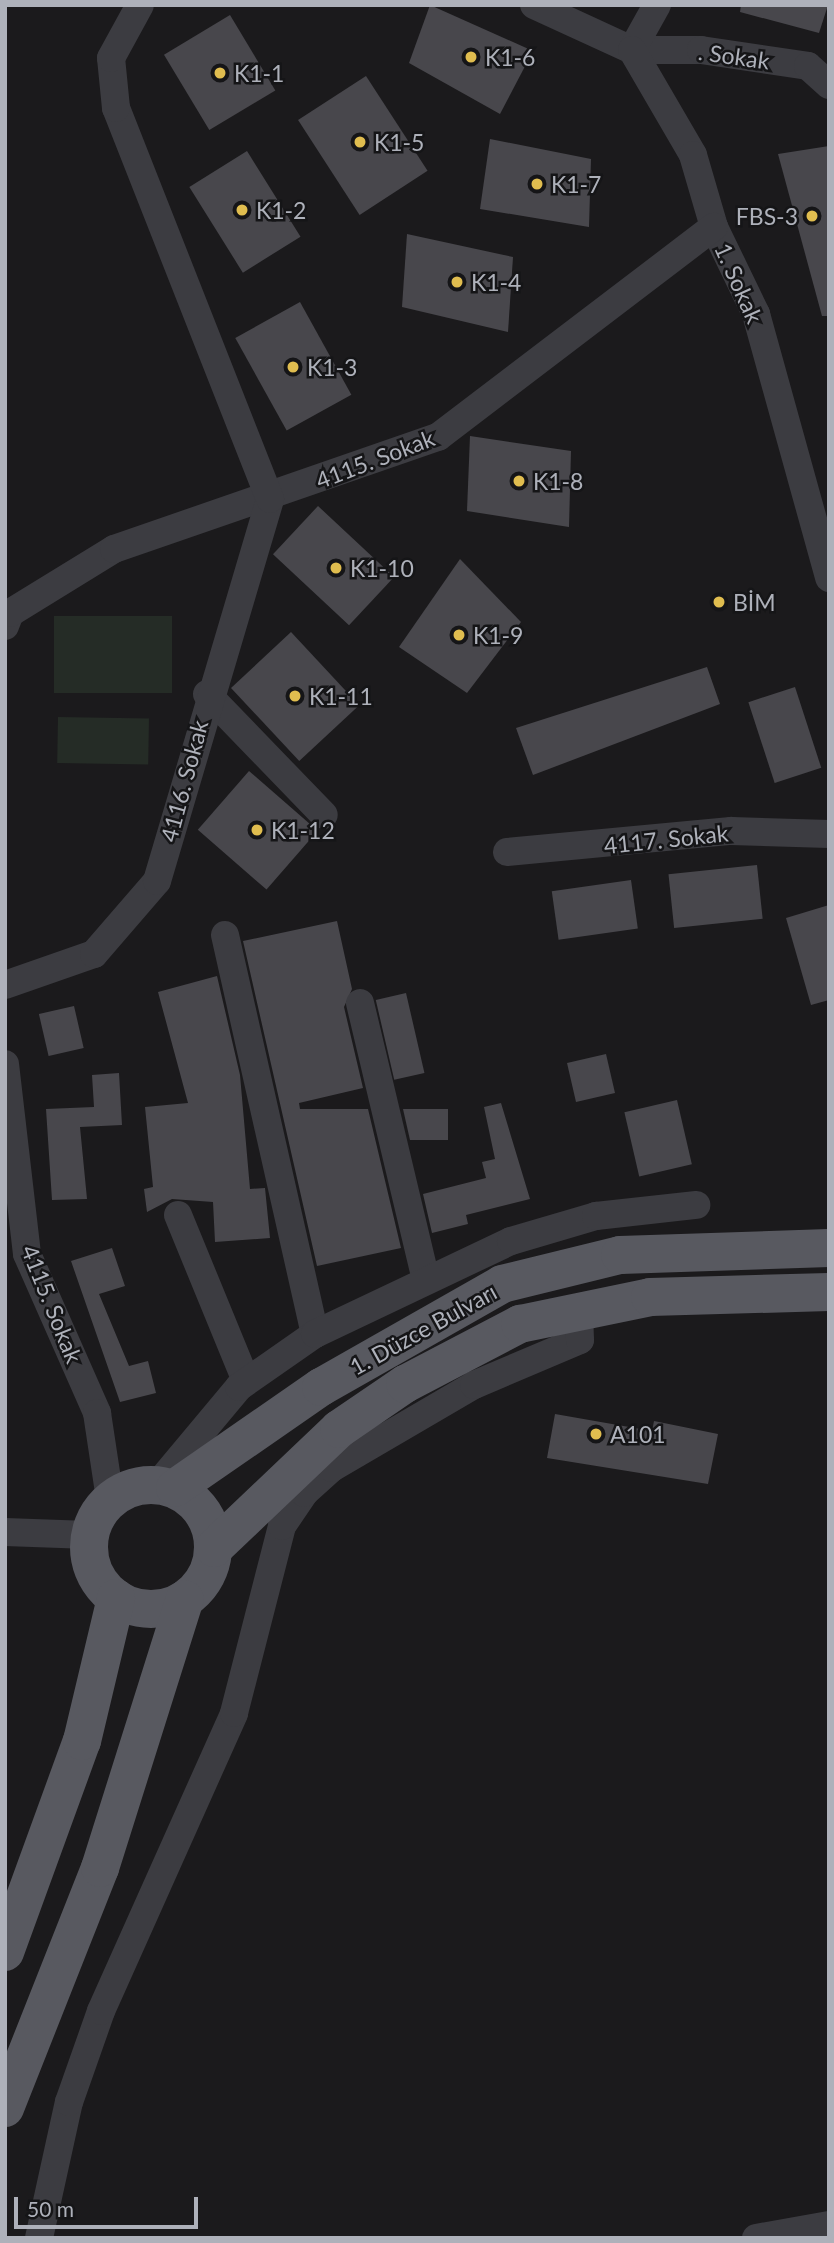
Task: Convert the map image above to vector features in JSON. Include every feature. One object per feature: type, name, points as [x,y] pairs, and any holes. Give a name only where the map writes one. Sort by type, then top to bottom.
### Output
[{"type":"main road","name":"1. Düzce Bulvarı","points":[[166,1486],[321,1387],[502,1284],[620,1255],[829,1248]]},
{"type":"main road","name":"1. Düzce Bulvarı","points":[[214,1548],[339,1429],[405,1384],[520,1324],[579,1308],[650,1297],[829,1292]]},
{"type":"main road","points":[[166,1486],[203,1511],[214,1548],[201,1585],[185,1599],[146,1609],[116,1598],[96,1576],[89,1535],[110,1499],[166,1486]]},
{"type":"main road","points":[[5,1952],[82,1741],[116,1598]]},
{"type":"main road","points":[[5,2108],[100,1868],[185,1599]]},
{"type":"street","points":[[140,5],[111,58],[116,108],[270,499]]},
{"type":"street","points":[[534,5],[632,50],[657,5]]},
{"type":"street","name":". Sokak","points":[[632,50],[701,50],[808,66],[829,85]]},
{"type":"street","name":"1. Sokak","points":[[632,50],[693,155],[714,227],[756,314],[822,527],[829,578]]},
{"type":"street","name":"4115. Sokak","points":[[5,626],[10,612],[114,550],[270,499],[438,437],[714,227]]},
{"type":"street","name":"4116. Sokak","points":[[5,985],[94,954],[158,881],[208,694],[270,499]]},
{"type":"street","points":[[208,694],[324,815]]},
{"type":"street","name":"4117. Sokak","points":[[507,852],[731,831],[829,834]]},
{"type":"street","points":[[225,934],[315,1334]]},
{"type":"street","points":[[360,1003],[426,1279]]},
{"type":"street","name":"4115. Sokak","points":[[5,1064],[9,1133],[27,1254],[97,1413],[110,1499]]},
{"type":"street","points":[[166,1486],[246,1381],[315,1334],[426,1279],[511,1241],[596,1216],[696,1205]]},
{"type":"street","points":[[178,1215],[246,1381]]},
{"type":"street","points":[[40,2238],[78,2076],[100,2011],[234,1713],[282,1526],[332,1468],[474,1385],[580,1340],[579,1308]]},
{"type":"street","points":[[5,1532],[89,1535]]},
{"type":"street","points":[[756,2238],[829,2225]]},
{"type":"shaded area","points":[[54,616],[172,616],[172,693],[54,693]]},
{"type":"shaded area","points":[[58,717],[149,719],[148,765],[57,763]]},
{"type":"building","name":"K1-6","points":[[430,5],[533,51],[500,114],[409,63]]},
{"type":"building","points":[[741,5],[828,5],[819,33],[740,12]]},
{"type":"building","name":"K1-1","points":[[230,15],[275,90],[209,130],[164,55]]},
{"type":"building","name":"K1-5","points":[[366,76],[428,171],[360,215],[298,120]]},
{"type":"building","name":"K1-7","points":[[490,139],[591,159],[589,227],[480,209]]},
{"type":"building","name":"FBS-3","points":[[829,146],[829,316],[822,316],[778,154]]},
{"type":"building","name":"K1-2","points":[[247,151],[301,237],[243,273],[189,187]]},
{"type":"building","name":"K1-4","points":[[407,234],[513,257],[508,332],[402,307]]},
{"type":"building","name":"K1-3","points":[[300,302],[351,395],[287,431],[235,338]]},
{"type":"building","name":"K1-8","points":[[470,436],[571,451],[569,527],[467,511]]},
{"type":"building","name":"K1-10","points":[[318,506],[394,577],[349,625],[273,554]]},
{"type":"building","name":"K1-9","points":[[460,559],[521,622],[467,693],[399,647]]},
{"type":"building","name":"K1-11","points":[[291,632],[359,705],[299,761],[231,688]]},
{"type":"building","points":[[707,667],[720,704],[533,775],[516,728]]},
{"type":"building","points":[[795,687],[821,768],[775,783],[748,702]]},
{"type":"building","name":"K1-12","points":[[249,771],[318,831],[267,890],[198,830]]},
{"type":"building","points":[[757,865],[763,919],[674,928],[668,874]]},
{"type":"building","points":[[631,880],[638,929],[559,940],[552,891]]},
{"type":"building","points":[[829,905],[829,1000],[811,1005],[786,918]]},
{"type":"building","points":[[337,921],[352,989],[344,1007],[363,1088],[299,1103],[300,1109],[368,1109],[401,1248],[317,1266],[243,941]]},
{"type":"building","points":[[217,976],[240,1075],[250,1189],[265,1188],[270,1238],[215,1242],[213,1202],[172,1199],[147,1212],[144,1189],[153,1187],[145,1107],[188,1103],[158,992]]},
{"type":"building","points":[[406,993],[424,1073],[394,1080],[376,1000]]},
{"type":"building","points":[[74,1006],[84,1048],[49,1056],[39,1014]]},
{"type":"building","points":[[606,1054],[615,1093],[576,1102],[567,1063]]},
{"type":"building","points":[[119,1073],[122,1125],[80,1127],[87,1199],[52,1200],[46,1109],[94,1107],[92,1075]]},
{"type":"building","points":[[677,1100],[692,1164],[639,1176],[624,1112]]},
{"type":"building","points":[[501,1103],[530,1199],[466,1215],[468,1224],[432,1233],[423,1194],[486,1178],[482,1162],[495,1159],[484,1107]]},
{"type":"building","points":[[403,1109],[448,1109],[448,1140],[410,1140]]},
{"type":"building","points":[[112,1248],[125,1286],[99,1294],[129,1366],[148,1361],[156,1393],[120,1402],[71,1261]]},
{"type":"building","points":[[555,1414],[652,1431],[654,1421],[718,1434],[708,1484],[547,1458]]},
{"type":"place","name":"K1-6","points":[[471,57]]},
{"type":"place","name":"K1-1","points":[[220,73]]},
{"type":"place","name":"K1-5","points":[[360,142]]},
{"type":"place","name":"K1-7","points":[[537,184]]},
{"type":"place","name":"K1-2","points":[[242,210]]},
{"type":"place","name":"FBS-3","points":[[812,216]]},
{"type":"place","name":"K1-4","points":[[457,282]]},
{"type":"place","name":"K1-3","points":[[293,367]]},
{"type":"place","name":"K1-8","points":[[519,481]]},
{"type":"place","name":"K1-10","points":[[336,568]]},
{"type":"place","name":"BİM","points":[[719,602]]},
{"type":"place","name":"K1-9","points":[[459,635]]},
{"type":"place","name":"K1-11","points":[[295,696]]},
{"type":"place","name":"K1-12","points":[[257,830]]},
{"type":"place","name":"A101","points":[[596,1434]]}]
